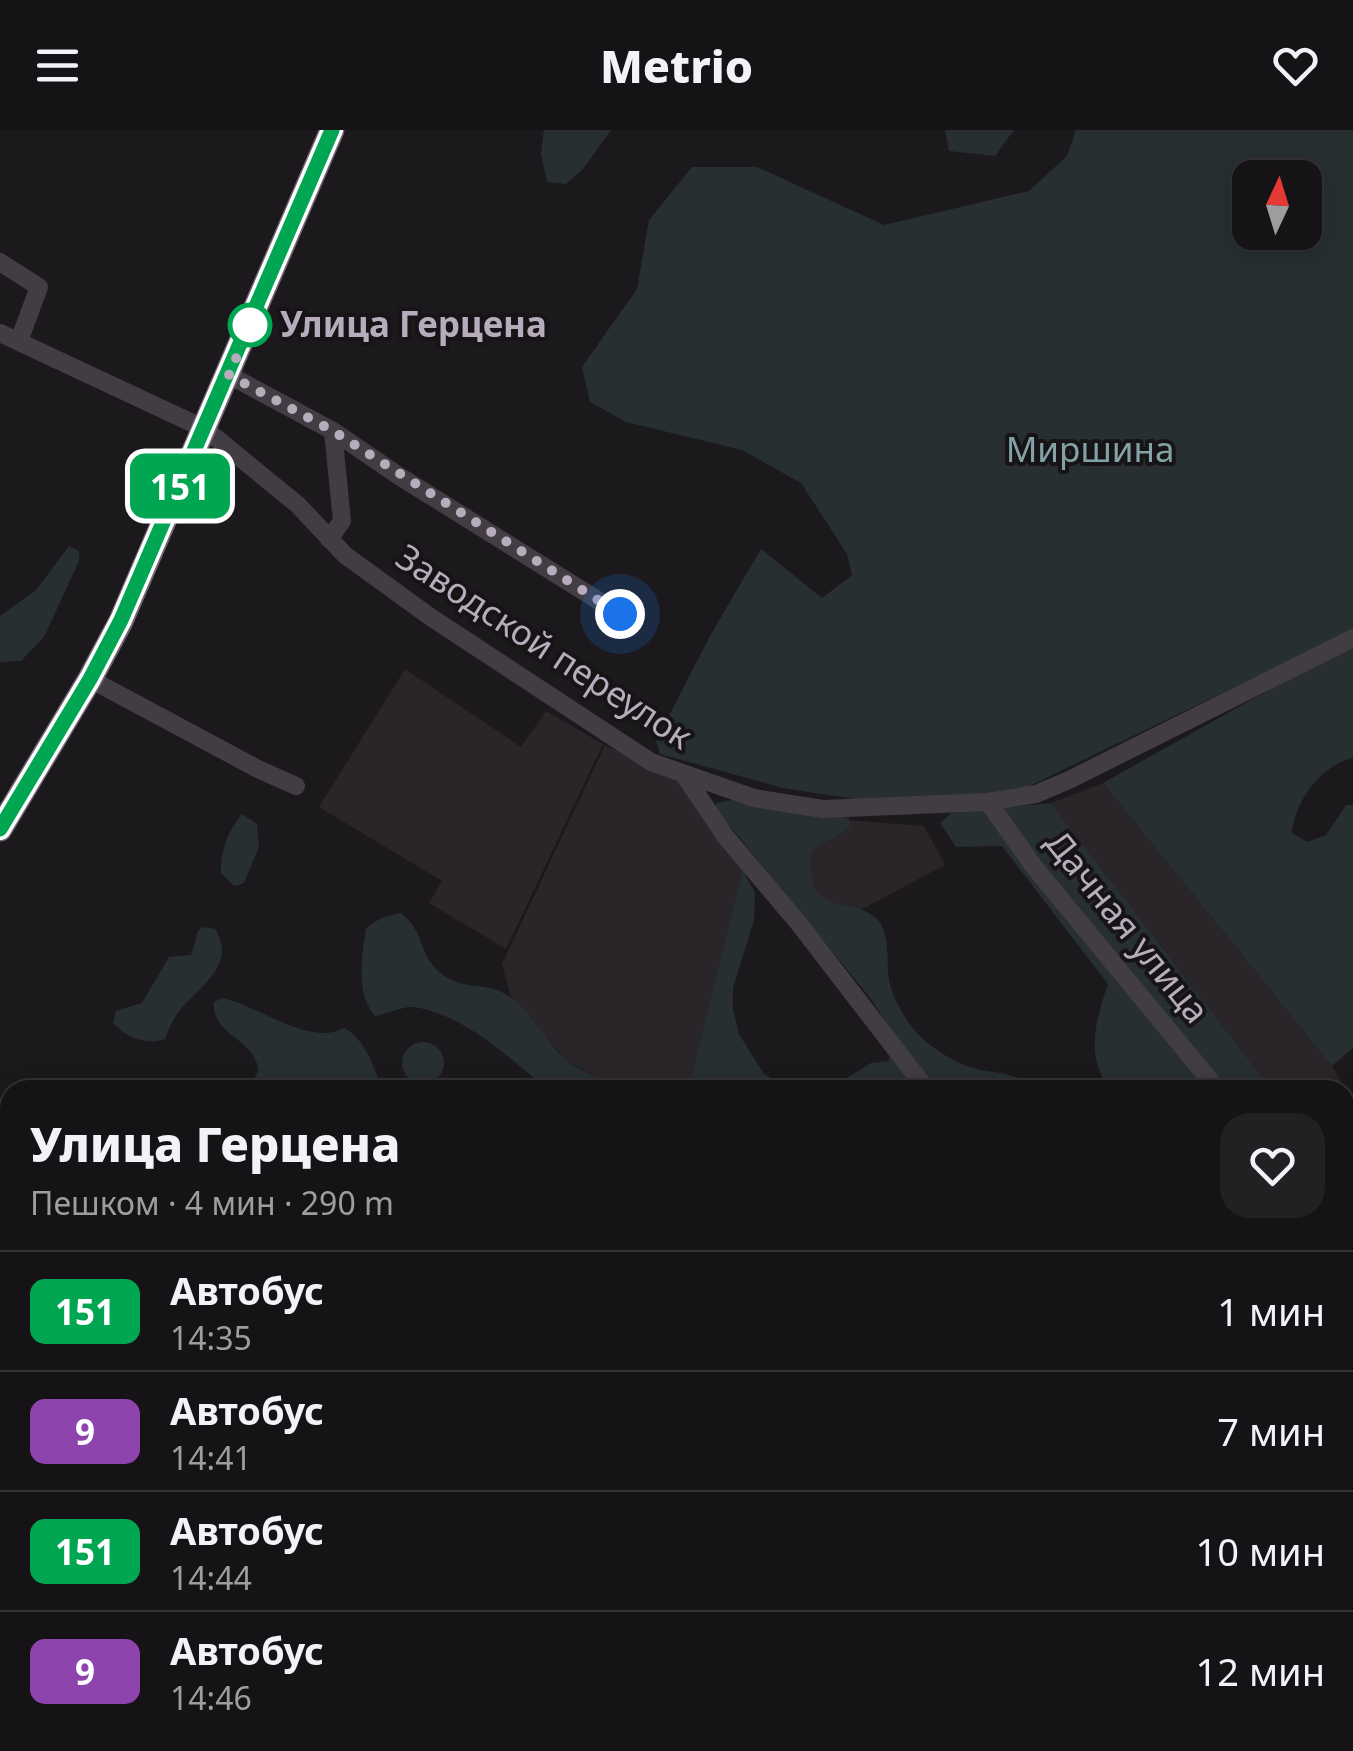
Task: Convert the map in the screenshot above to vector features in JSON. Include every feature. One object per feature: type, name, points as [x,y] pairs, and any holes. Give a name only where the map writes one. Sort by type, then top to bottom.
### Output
[{"type":"highway","points":[[0,829],[121,620],[332,130]]},
{"type":"street","points":[[0,262],[39,287],[19,341]]},
{"type":"street","points":[[0,333],[205,429]]},
{"type":"street","points":[[229,375],[333,431],[620,614]]},
{"type":"street","name":"Заводской переулок","points":[[205,429],[298,505],[345,556],[624,746],[684,775],[726,837],[800,925],[919,1080]]},
{"type":"street","points":[[330,539],[342,521],[333,431]]},
{"type":"street","points":[[684,775],[754,798],[824,810],[988,802],[1036,794],[1353,638]]},
{"type":"street","points":[[90,679],[296,786]]},
{"type":"street","name":"Дачная улица","points":[[988,802],[1035,868],[1210,1080]]},
{"type":"shaded area","points":[[405,669],[521,747],[546,711],[603,744],[506,949],[429,903],[442,881],[319,807]]},
{"type":"shaded area","points":[[605,745],[677,778],[744,863],[690,1080],[599,1080],[567,1061],[511,997],[502,964]]},
{"type":"shaded area","points":[[1103,783],[1340,1080],[1264,1080],[1051,803]]},
{"type":"shaded area","points":[[767,814],[924,826],[945,865],[825,929]]},
{"type":"green space","points":[[544,130],[611,130],[583,169],[566,184],[547,182],[541,153]]},
{"type":"green space","points":[[945,130],[1014,130],[995,156],[949,151]]},
{"type":"green space","name":"Миршина","points":[[1076,130],[1353,130],[1353,630],[1019,791],[886,804],[783,788],[660,754],[656,741],[711,634],[761,549],[822,598],[852,575],[847,554],[801,483],[742,450],[626,422],[590,402],[582,367],[637,289],[649,220],[692,167],[757,167],[884,225],[1029,191],[1067,156]]},
{"type":"green space","points":[[69,546],[79,551],[79,561],[44,637],[21,661],[0,662],[0,616],[36,590]]},
{"type":"green space","points":[[1353,643],[1353,758],[1330,768],[1311,786],[1298,809],[1292,833],[1307,842],[1326,835],[1346,805],[1353,805],[1353,1048],[1332,1066],[1103,783]]},
{"type":"green space","points":[[733,800],[849,818],[850,827],[811,851],[815,888],[831,902],[865,911],[881,924],[892,991],[921,1037],[966,1065],[1022,1080],[844,1080],[871,1063],[888,1061],[892,1043],[889,1029],[871,999],[716,809],[716,803]]},
{"type":"green space","points":[[1051,803],[1264,1080],[1104,1080],[1097,1064],[1095,1038],[1108,984],[1002,846],[956,847],[940,823],[951,813]]},
{"type":"green space","points":[[242,814],[257,824],[259,847],[244,883],[234,886],[221,873],[222,856]]},
{"type":"green space","points":[[744,863],[746,877],[755,892],[754,920],[733,988],[733,1010],[739,1034],[764,1074],[775,1080],[690,1080]]},
{"type":"green space","points":[[401,913],[414,927],[437,970],[455,982],[507,995],[570,1063],[601,1080],[535,1080],[485,1039],[431,1011],[409,1007],[375,1016],[362,985],[362,962],[366,928],[381,918]]},
{"type":"green space","points":[[202,927],[215,929],[221,942],[219,964],[178,1013],[165,1039],[144,1041],[118,1028],[113,1023],[116,1011],[142,1003],[169,957],[191,955]]},
{"type":"green space","points":[[223,998],[237,1002],[300,1029],[331,1032],[344,1028],[364,1047],[379,1080],[254,1080],[258,1071],[256,1060],[219,1023],[214,1002]]},
{"type":"green space","points":[[415,1043],[431,1043],[443,1055],[443,1071],[435,1080],[411,1080],[403,1071],[403,1055]]},
{"type":"bus line","name":"151","points":[[0,829],[121,620],[332,130]]},
{"type":"place","name":"Улица Герцена","points":[[250,325]]},
{"type":"route","points":[[250,325],[229,375],[333,431],[620,614]]}]
